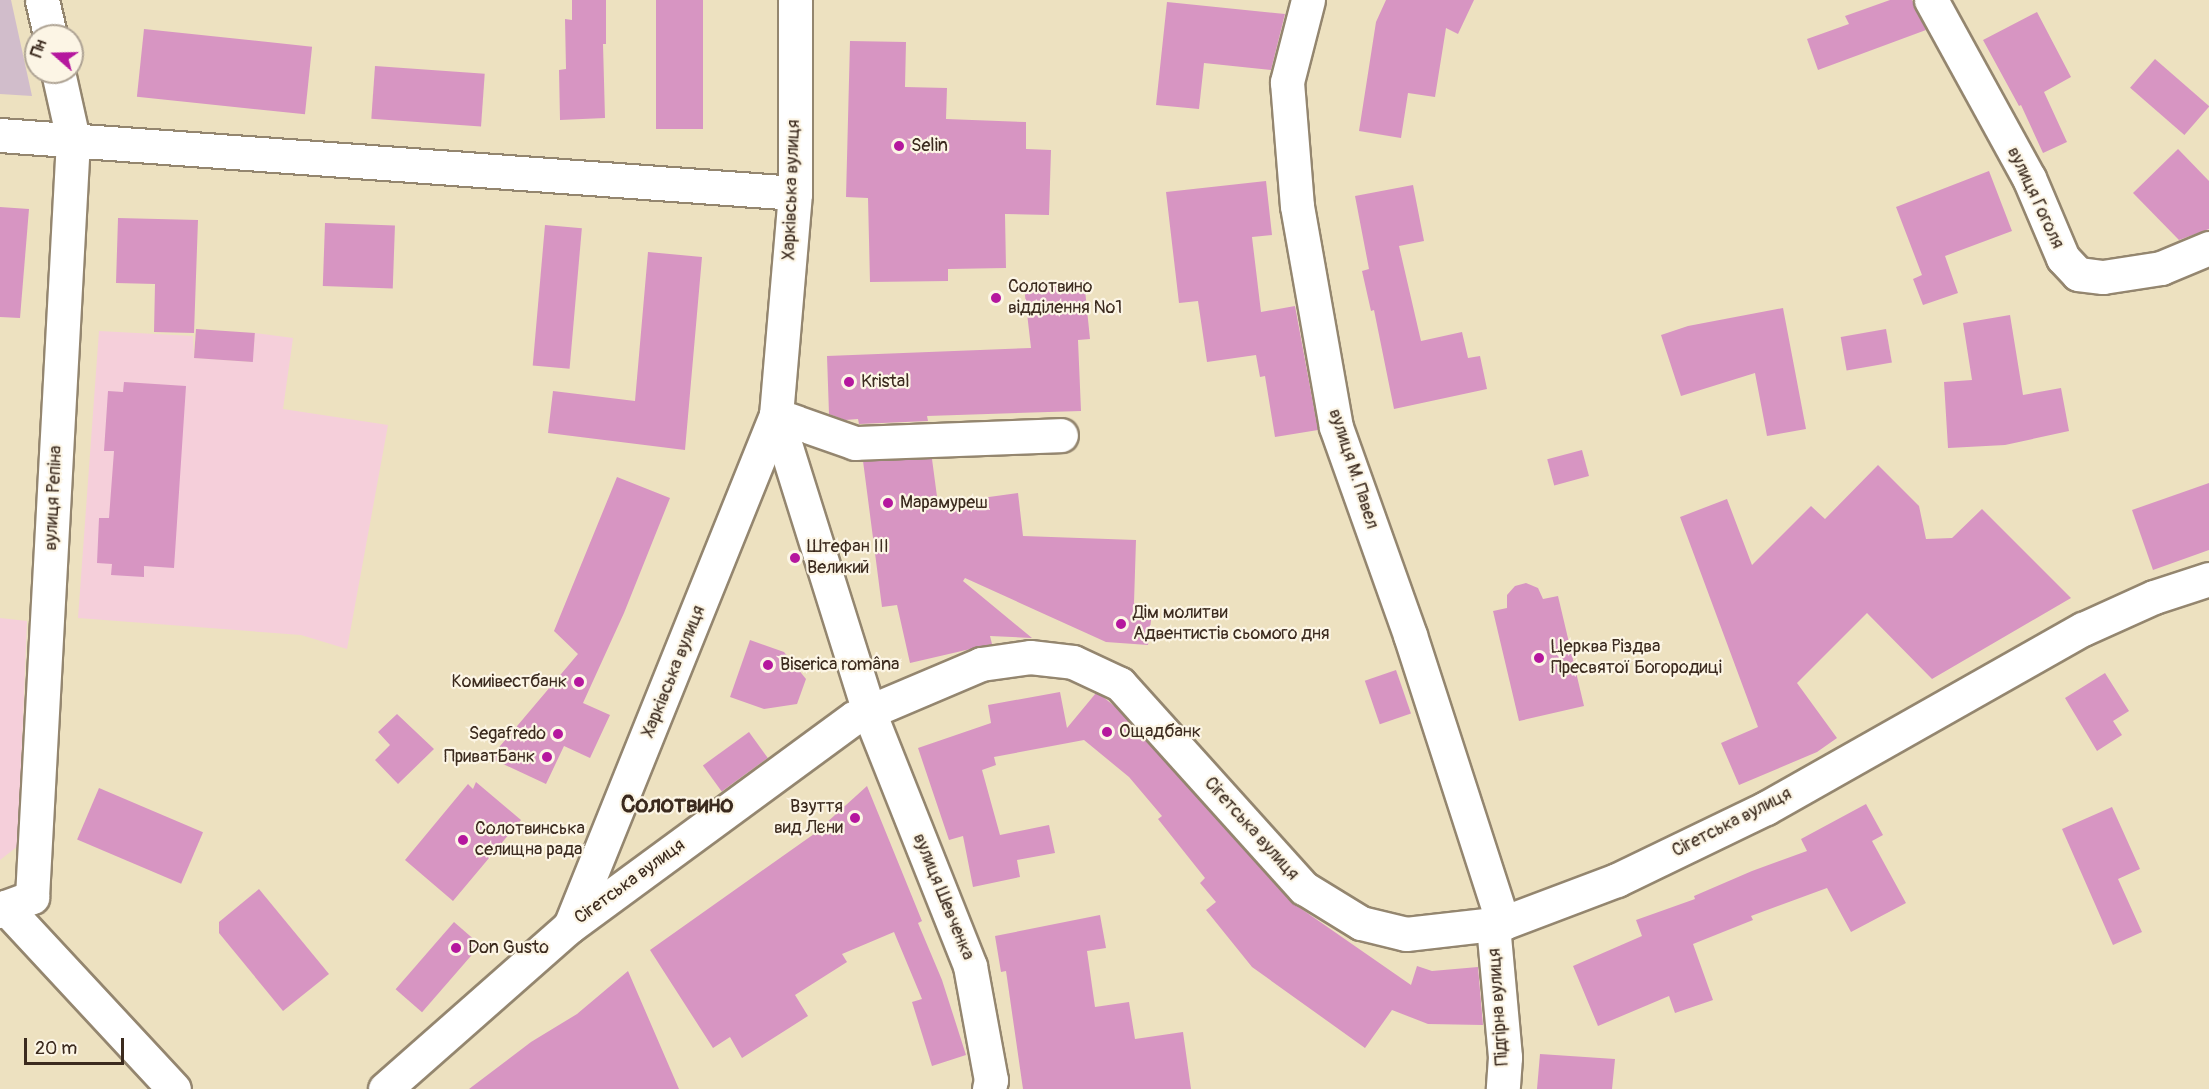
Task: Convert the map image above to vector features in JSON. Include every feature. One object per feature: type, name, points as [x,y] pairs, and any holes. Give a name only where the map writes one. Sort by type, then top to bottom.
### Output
[{"type":"street","points":[[42,0],[47,24]]},
{"type":"street","name":"Харківська вулиця","points":[[569,927],[776,416],[795,193],[795,0]]},
{"type":"street","name":"вулиця М. Павел","points":[[1308,0],[1287,82],[1297,206],[1336,427],[1410,636],[1498,924]]},
{"type":"street","name":"вулиця Гоголя","points":[[1931,0],[2029,178],[2063,258],[2078,274],[2103,277],[2161,268],[2209,248]]},
{"type":"street","name":"вулиця Репіна","points":[[2,909],[32,897],[73,139],[61,84]]},
{"type":"street","points":[[0,135],[795,193]]},
{"type":"street","points":[[776,416],[855,444],[1061,435]]},
{"type":"street","name":"Харківська вулиця","points":[[776,416],[869,712]]},
{"type":"street","name":"Сігетська вулиця","points":[[393,1086],[569,927],[854,718],[981,664],[1030,657],[1073,662],[1120,684],[1304,888],[1361,923],[1406,934],[1498,924],[1617,880],[1766,808],[2084,628],[2154,597],[2209,579]]},
{"type":"street","name":"вулиця Шевченка","points":[[869,712],[970,966],[991,1080],[989,1089]]},
{"type":"street","points":[[2,909],[174,1089]]},
{"type":"street","name":"Підгірна вулиця","points":[[1498,924],[1505,1057],[1503,1089]]},
{"type":"shaded area","points":[[0,0],[11,0],[24,59],[24,84],[29,84],[32,96],[0,94]]},
{"type":"shaded area","points":[[99,331],[193,336],[194,358],[252,362],[255,333],[293,338],[283,409],[388,425],[347,649],[301,635],[78,618]]},
{"type":"shaded area","points":[[0,618],[27,621],[18,846],[0,860]]},
{"type":"building","points":[[572,0],[606,0],[606,44],[603,44],[605,118],[560,120],[559,70],[566,69],[565,19],[572,20]]},
{"type":"building","points":[[656,0],[703,0],[703,129],[656,129]]},
{"type":"building","points":[[1386,0],[1474,0],[1458,34],[1446,28],[1435,97],[1408,93],[1401,138],[1359,131],[1376,22]]},
{"type":"building","points":[[1890,0],[1912,0],[1926,30],[1818,70],[1807,39],[1849,24],[1845,16]]},
{"type":"building","points":[[1167,2],[1285,14],[1271,70],[1204,63],[1199,109],[1156,105]]},
{"type":"building","points":[[2037,12],[2071,77],[2044,92],[2067,142],[2043,153],[2021,105],[2019,106],[1983,40]]},
{"type":"building","points":[[144,29],[312,47],[305,114],[137,97]]},
{"type":"building","points":[[850,41],[906,42],[905,87],[947,88],[946,119],[1026,122],[1026,149],[1051,150],[1049,215],[1005,214],[1006,268],[948,269],[948,281],[870,282],[868,198],[846,197]]},
{"type":"building","points":[[2155,59],[2209,106],[2184,135],[2130,88]]},
{"type":"building","points":[[375,66],[485,74],[481,127],[371,119]]},
{"type":"building","points":[[2178,149],[2209,181],[2209,229],[2179,240],[2133,193]]},
{"type":"building","points":[[1989,171],[2012,231],[1945,256],[1958,293],[1923,305],[1913,279],[1922,275],[1896,207]]},
{"type":"building","points":[[1266,181],[1272,235],[1252,237],[1261,312],[1295,306],[1318,430],[1275,437],[1265,376],[1260,377],[1256,355],[1207,362],[1198,301],[1179,303],[1166,192]]},
{"type":"building","points":[[1413,185],[1424,241],[1399,246],[1421,341],[1462,332],[1468,358],[1480,356],[1487,389],[1394,409],[1374,310],[1371,311],[1362,271],[1369,269],[1355,196]]},
{"type":"building","points":[[0,207],[29,209],[20,318],[0,317]]},
{"type":"building","points":[[118,218],[198,220],[194,333],[154,332],[155,284],[116,283]]},
{"type":"building","points":[[325,223],[395,225],[393,288],[323,286]]},
{"type":"building","points":[[545,225],[582,228],[570,369],[533,365]]},
{"type":"building","points":[[648,252],[702,257],[685,450],[548,433],[553,391],[635,401]]},
{"type":"building","points":[[1084,280],[1090,339],[1078,340],[1081,411],[927,416],[928,421],[859,424],[858,419],[845,420],[829,414],[827,356],[1031,348],[1024,287]]},
{"type":"building","points":[[1783,308],[1806,429],[1767,436],[1755,373],[1681,396],[1661,335],[1688,326]]},
{"type":"building","points":[[2010,315],[2023,395],[2061,388],[2069,431],[2005,445],[1948,448],[1944,382],[1972,380],[1963,323]]},
{"type":"building","points":[[196,329],[255,333],[253,362],[194,358]]},
{"type":"building","points":[[1886,329],[1892,362],[1847,370],[1841,337]]},
{"type":"building","points":[[124,382],[186,386],[174,568],[144,566],[144,577],[111,575],[112,564],[97,563],[99,518],[109,518],[114,451],[104,451],[108,391],[123,392]]},
{"type":"building","points":[[1582,450],[1589,476],[1554,485],[1547,459]]},
{"type":"building","points":[[932,459],[938,504],[1018,493],[1023,536],[1136,540],[1134,603],[1152,612],[1148,645],[1106,642],[965,578],[963,581],[1032,638],[990,636],[992,644],[910,663],[897,605],[882,607],[863,461]]},
{"type":"building","points":[[1878,465],[1919,506],[1926,539],[1952,538],[1982,509],[2071,598],[1932,679],[1867,613],[1797,683],[1837,738],[1817,752],[1739,785],[1721,743],[1758,727],[1680,517],[1727,499],[1752,565],[1811,506],[1825,519]]},
{"type":"building","points":[[617,477],[670,498],[624,613],[583,703],[610,715],[590,758],[564,746],[546,784],[490,758],[578,654],[554,631]]},
{"type":"building","points":[[2209,483],[2209,550],[2153,570],[2132,510]]},
{"type":"building","name":"Церква Різдва Пресвятої Богородиці","points":[[1526,583],[1538,588],[1543,599],[1558,596],[1584,706],[1519,721],[1493,611],[1507,608],[1507,595],[1515,586]]},
{"type":"building","name":"Biserica româna","points":[[750,640],[784,652],[806,679],[797,704],[764,709],[730,697]]},
{"type":"building","points":[[1396,670],[1411,713],[1380,724],[1365,681]]},
{"type":"building","points":[[2105,673],[2129,711],[2113,721],[2122,735],[2097,751],[2065,698]]},
{"type":"building","points":[[1060,692],[1067,728],[1096,693],[1118,709],[1290,901],[1411,985],[1417,966],[1432,971],[1478,967],[1483,1025],[1428,1024],[1392,1010],[1365,1048],[1252,967],[1206,910],[1216,902],[1200,883],[1205,878],[1158,819],[1162,816],[1129,777],[1084,740],[994,757],[996,765],[982,770],[1000,835],[1049,825],[1055,853],[1017,860],[1020,877],[973,887],[963,836],[949,840],[918,748],[991,723],[988,705]]},
{"type":"building","points":[[397,714],[434,749],[398,784],[375,760],[390,745],[378,732]]},
{"type":"building","points":[[749,732],[768,758],[722,791],[703,766]]},
{"type":"building","name":"Солотвинська селищна рада","points":[[476,782],[521,820],[453,901],[405,860],[468,784],[473,789]]},
{"type":"building","points":[[867,786],[922,921],[918,923],[942,980],[966,1055],[932,1066],[912,1002],[922,999],[894,932],[842,954],[847,962],[795,995],[808,1016],[742,1058],[730,1037],[713,1048],[650,950],[814,834]]},
{"type":"building","points":[[99,788],[203,832],[181,884],[77,840]]},
{"type":"building","points":[[1866,804],[1883,835],[1872,841],[1906,903],[1851,932],[1827,888],[1751,916],[1753,920],[1693,944],[1713,1000],[1675,1013],[1669,996],[1598,1026],[1573,966],[1642,936],[1636,920],[1695,899],[1694,896],[1752,871],[1807,851],[1801,839]]},
{"type":"building","points":[[2112,807],[2140,869],[2118,879],[2142,932],[2113,945],[2062,829]]},
{"type":"building","points":[[259,889],[329,974],[283,1011],[219,933],[219,922]]},
{"type":"building","points":[[1100,915],[1106,948],[1087,951],[1095,1007],[1129,1002],[1135,1039],[1183,1032],[1191,1089],[1023,1089],[1006,971],[1001,972],[995,936]]},
{"type":"building","points":[[454,922],[480,945],[422,1012],[396,989]]},
{"type":"building","points":[[628,971],[679,1089],[469,1089],[531,1042],[577,1014]]},
{"type":"building","points":[[1540,1054],[1615,1059],[1612,1089],[1537,1089]]},
{"type":"place","name":"Selin","points":[[899,146]]},
{"type":"place","name":"Солотвино відділення №1","points":[[996,298]]},
{"type":"place","name":"Kristal","points":[[849,382]]},
{"type":"place","name":"Марамуреш","points":[[888,503]]},
{"type":"place","name":"Штефан III Великий","points":[[795,558]]},
{"type":"place","name":"Дім молитви Адвентистів сьомого дня","points":[[1121,624]]},
{"type":"place","name":"Церква Різдва Пресвятої Богородиці","points":[[1539,658]]},
{"type":"place","name":"Biserica româna","points":[[768,665]]},
{"type":"place","name":"Комиівестбанк","points":[[579,682]]},
{"type":"place","name":"Ощадбанк","points":[[1107,732]]},
{"type":"place","name":"Segafredo","points":[[558,734]]},
{"type":"place","name":"ПриватБанк","points":[[547,757]]},
{"type":"place","name":"Взуття вид Лєни","points":[[855,818]]},
{"type":"place","name":"Солотвинська селищна рада","points":[[463,840]]},
{"type":"place","name":"Don Gusto","points":[[456,948]]},
{"type":"district","name":"Солотвино","points":[[677,805]]}]
